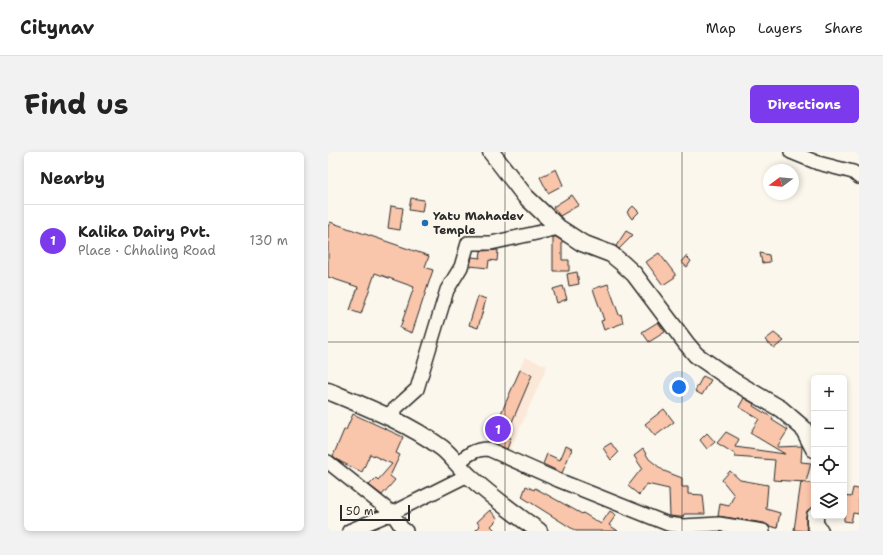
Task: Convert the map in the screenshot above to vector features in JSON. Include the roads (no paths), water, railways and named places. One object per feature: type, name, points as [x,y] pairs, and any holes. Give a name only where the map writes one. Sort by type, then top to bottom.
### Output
[{"type":"main road","points":[[491,152],[525,196],[558,228],[582,243],[611,254],[622,263],[634,274],[681,337],[696,354],[735,382],[781,409],[803,428],[813,447]]},
{"type":"main road","points":[[328,391],[402,423],[429,439],[444,450],[462,470],[505,506],[539,531]]},
{"type":"main road","points":[[815,519],[816,524],[820,531]]},
{"type":"street","points":[[791,152],[818,163],[853,172],[859,177]]},
{"type":"street","points":[[387,416],[417,389],[447,290],[461,267],[468,244],[491,243],[558,228]]},
{"type":"street","points":[[349,531],[392,513],[462,470],[469,453],[476,450],[488,449],[558,480],[668,524],[683,526],[719,524],[762,531]]},
{"type":"street","points":[[328,462],[392,513],[402,528],[406,531]]},
{"type":"place","name":"Yatu Mahadev Temple","points":[[425,223]]},
{"type":"place","name":"Kalika Dairy Pvt.","points":[[498,429]]}]
